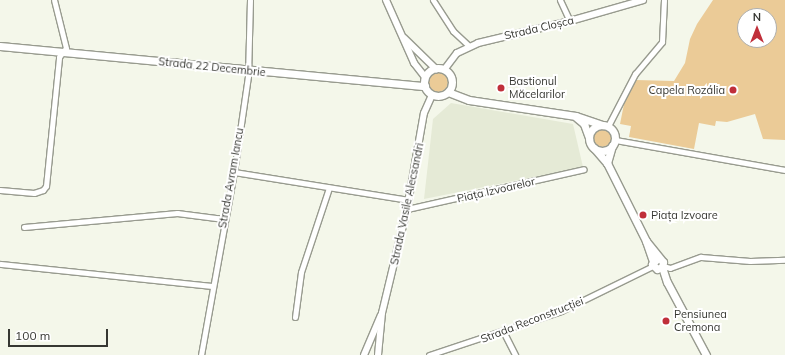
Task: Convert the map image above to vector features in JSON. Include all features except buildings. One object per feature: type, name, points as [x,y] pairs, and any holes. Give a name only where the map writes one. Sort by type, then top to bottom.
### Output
[{"type":"main road","name":"Strada 22 Decembrie","points":[[0,46],[248,71],[425,86]]},
{"type":"main road","points":[[448,92],[451,78],[440,69],[425,77],[425,86],[432,95],[440,96],[448,92],[462,98],[576,116],[605,125],[613,131],[613,143],[607,164]]},
{"type":"main road","points":[[576,116],[584,124],[594,148],[607,164],[706,355]]},
{"type":"main road","points":[[589,138],[592,129],[605,125]]},
{"type":"main road","points":[[594,148],[603,150],[613,143]]},
{"type":"street","points":[[0,190],[34,193],[43,190],[47,181],[59,57],[66,48],[66,43],[54,0]]},
{"type":"street","name":"Strada Avram Iancu","points":[[201,355],[224,219],[234,172],[248,71],[250,0]]},
{"type":"street","points":[[386,0],[414,63],[425,77]]},
{"type":"street","points":[[433,0],[453,31],[469,46]]},
{"type":"street","points":[[560,0],[570,21]]},
{"type":"street","name":"Strada Cloșca","points":[[440,69],[450,59],[469,46],[570,21],[643,0]]},
{"type":"street","points":[[605,125],[635,74],[662,42],[664,0]]},
{"type":"street","points":[[404,38],[440,69]]},
{"type":"street","name":"Strada Vasile Alecsandri","points":[[378,355],[382,313],[409,200],[424,112],[432,95]]},
{"type":"street","points":[[613,143],[785,170]]},
{"type":"street","name":"Piața Izvoarelor","points":[[407,209],[584,169]]},
{"type":"street","points":[[234,172],[409,200]]},
{"type":"street","points":[[295,317],[301,272],[329,188]]},
{"type":"street","points":[[24,227],[177,213],[224,219]]},
{"type":"street","points":[[658,265],[670,268],[702,257],[750,261],[785,260]]},
{"type":"street","points":[[0,264],[212,286]]},
{"type":"street","name":"Strada Reconstrucției","points":[[429,355],[449,353],[577,304],[658,265]]},
{"type":"street","name":"Strada Vasile Alecsandri","points":[[364,355],[382,313]]},
{"type":"street","points":[[503,332],[515,355]]},
{"type":"shaded area","points":[[713,0],[785,0],[785,140],[763,139],[755,114],[727,122],[716,121],[715,126],[699,123],[694,149],[629,137],[631,126],[620,124],[624,104],[636,80],[674,81],[685,63],[690,39],[697,24]]},
{"type":"shaded area","points":[[434,72],[442,72],[448,78],[448,86],[442,92],[434,92],[428,86],[428,78]]},
{"type":"shaded area","points":[[451,103],[573,124],[583,167],[424,199],[433,119]]},
{"type":"shaded area","points":[[602,127],[609,130],[612,137],[609,144],[602,147],[595,144],[592,137],[595,130]]},
{"type":"place","name":"Bastionul Măcelarilor","points":[[501,88]]},
{"type":"place","name":"Capela Rozália","points":[[733,90]]},
{"type":"place","name":"Piața Izvoare","points":[[643,215]]},
{"type":"place","name":"Pensiunea Cremona","points":[[666,321]]}]
